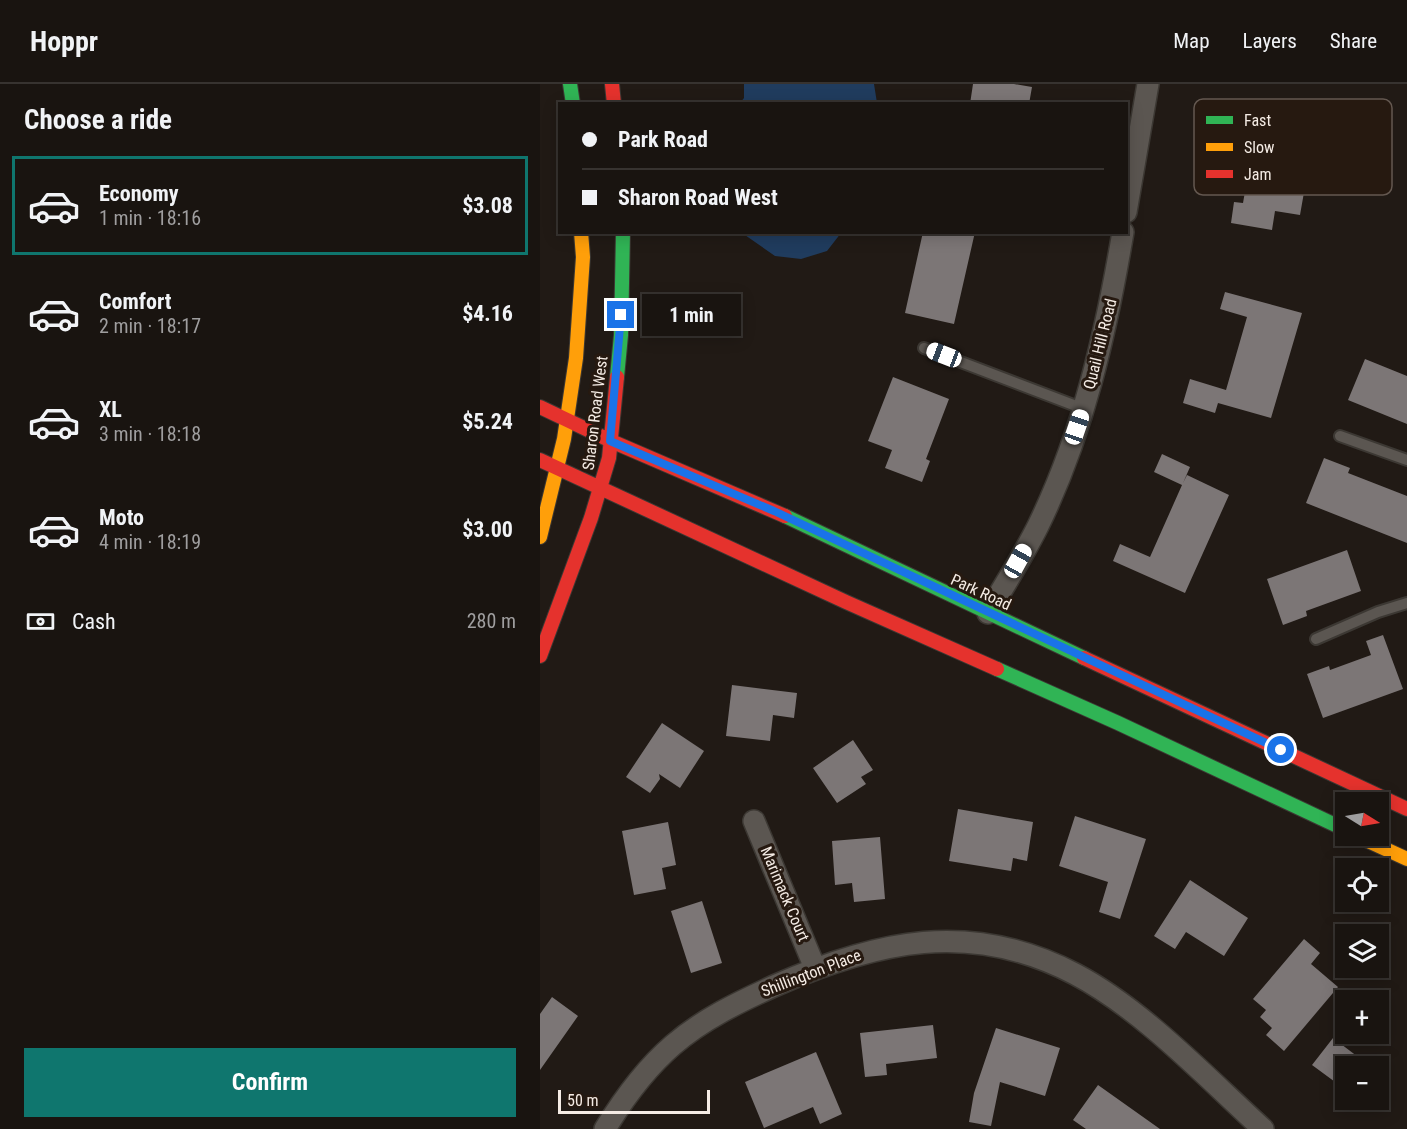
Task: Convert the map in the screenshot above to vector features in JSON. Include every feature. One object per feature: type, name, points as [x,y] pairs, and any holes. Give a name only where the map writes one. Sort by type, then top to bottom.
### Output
[{"type":"main road","points":[[570,84],[573,102]]},
{"type":"main road","points":[[612,84],[614,102]]},
{"type":"main road","name":"Sharon Road West","points":[[540,537],[558,468],[576,358],[583,257],[581,234]]},
{"type":"main road","name":"Sharon Road West","points":[[540,656],[601,489],[609,458],[621,335],[623,234]]},
{"type":"main road","name":"Park Road","points":[[540,407],[610,441],[774,511],[988,614],[1407,809]]},
{"type":"main road","points":[[540,460],[846,602],[1118,723],[1335,825]]},
{"type":"main road","points":[[1379,846],[1407,859]]},
{"type":"street","points":[[1128,200],[1148,84]]},
{"type":"street","name":"Quail Hill Road","points":[[988,614],[1038,525],[1084,409],[1104,336],[1122,234]]},
{"type":"street","name":"Marimack Court","points":[[754,821],[815,968]]},
{"type":"street","name":"Shillington Place","points":[[605,1129],[630,1090],[673,1045],[699,1025],[742,1000],[815,968],[860,953],[892,946],[947,941],[976,943],[1033,956],[1074,973],[1111,996],[1150,1026],[1263,1129]]},
{"type":"lane","points":[[924,348],[1084,409]]},
{"type":"lane","points":[[1340,435],[1407,460]]},
{"type":"lane","points":[[1316,639],[1378,612],[1407,603]]},
{"type":"water","points":[[744,84],[874,84],[877,102],[741,102],[744,98]]},
{"type":"water","points":[[743,234],[840,234],[827,251],[801,259],[775,256]]},
{"type":"building","points":[[973,84],[1014,84],[1032,87],[1029,102],[970,102]]},
{"type":"building","points":[[1244,195],[1304,195],[1300,215],[1275,211],[1272,230],[1231,223],[1234,202],[1243,203]]},
{"type":"building","points":[[923,234],[975,234],[954,324],[905,313]]},
{"type":"building","points":[[1225,292],[1302,313],[1271,418],[1218,403],[1215,413],[1183,403],[1190,379],[1226,390],[1247,317],[1220,309]]},
{"type":"building","points":[[1365,359],[1407,376],[1407,424],[1348,400]]},
{"type":"building","points":[[893,377],[949,399],[926,459],[930,461],[922,482],[885,468],[892,450],[868,441]]},
{"type":"building","points":[[1162,454],[1190,467],[1183,483],[1187,475],[1229,495],[1185,593],[1113,561],[1120,544],[1150,557],[1182,485],[1154,472]]},
{"type":"building","points":[[1324,458],[1350,468],[1348,473],[1407,496],[1407,543],[1306,503]]},
{"type":"building","points":[[1347,550],[1361,591],[1306,611],[1307,616],[1283,625],[1267,579]]},
{"type":"building","points":[[1383,635],[1403,689],[1323,718],[1307,674],[1329,666],[1330,670],[1371,655],[1366,641]]},
{"type":"building","points":[[732,685],[797,693],[794,718],[773,715],[770,741],[726,736]]},
{"type":"building","points":[[662,723],[704,751],[680,788],[659,774],[660,779],[650,793],[626,777]]},
{"type":"building","points":[[853,740],[873,770],[861,777],[866,784],[837,803],[813,768]]},
{"type":"building","points":[[958,809],[1033,822],[1027,861],[1013,858],[1011,871],[949,861]]},
{"type":"building","points":[[1075,816],[1146,839],[1120,919],[1099,912],[1108,882],[1059,866]]},
{"type":"building","points":[[668,822],[676,865],[662,868],[666,889],[634,895],[622,831]]},
{"type":"building","points":[[880,837],[885,899],[854,902],[852,883],[835,885],[832,841]]},
{"type":"building","points":[[1190,880],[1248,918],[1224,956],[1186,932],[1175,949],[1154,936]]},
{"type":"building","points":[[702,901],[722,963],[691,973],[671,911]]},
{"type":"building","points":[[1304,939],[1320,953],[1311,964],[1338,987],[1284,1051],[1266,1035],[1272,1028],[1260,1017],[1266,1010],[1253,999]]},
{"type":"building","points":[[552,997],[578,1016],[540,1070],[540,1014]]},
{"type":"building","points":[[933,1025],[937,1058],[886,1064],[887,1075],[865,1077],[860,1033]]},
{"type":"building","points":[[996,1028],[1060,1048],[1045,1096],[1000,1082],[991,1126],[969,1122],[974,1093]]},
{"type":"building","points":[[1333,1038],[1335,1044],[1341,1044],[1357,1056],[1335,1056],[1335,1082],[1312,1065]]},
{"type":"building","points":[[816,1052],[842,1114],[820,1124],[813,1107],[764,1128],[745,1082]]},
{"type":"building","points":[[1098,1085],[1160,1129],[1086,1129],[1073,1120]]},
{"type":"traffic: fast","points":[[570,84],[573,102]]},
{"type":"traffic: fast","points":[[617,377],[621,335],[623,234]]},
{"type":"traffic: fast","points":[[785,516],[1084,658]]},
{"type":"traffic: fast","points":[[997,669],[1335,825]]},
{"type":"traffic: slow","points":[[540,537],[564,439],[576,358],[583,257],[581,234]]},
{"type":"traffic: slow","points":[[1379,846],[1407,859]]},
{"type":"traffic: jam","points":[[612,84],[614,102]]},
{"type":"traffic: jam","points":[[540,656],[591,518],[609,458],[617,377]]},
{"type":"traffic: jam","points":[[540,407],[611,441],[785,516]]},
{"type":"traffic: jam","points":[[540,460],[846,602],[997,669]]},
{"type":"traffic: jam","points":[[1084,658],[1407,809]]},
{"type":"route","points":[[621,315],[610,441],[774,511],[988,614],[1281,750]]}]
